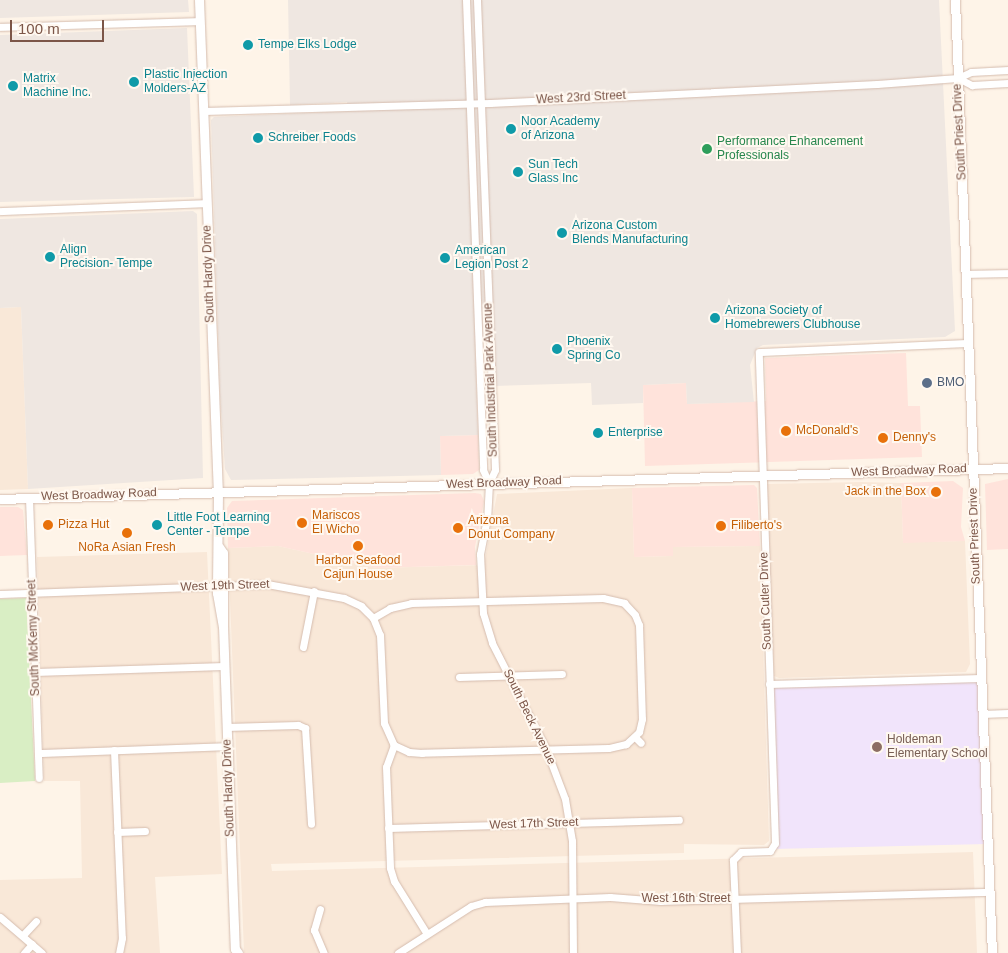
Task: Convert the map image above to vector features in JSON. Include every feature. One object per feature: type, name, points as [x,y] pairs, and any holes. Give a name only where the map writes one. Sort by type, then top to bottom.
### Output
[{"type":"main road","name":"South Hardy Drive","points":[[199,0],[218,492],[219,547],[216,552],[220,586],[224,666],[235,952]]},
{"type":"main road","name":"South Priest Drive","points":[[955,0],[992,953]]},
{"type":"main road","name":"West Broadway Road","points":[[0,499],[1008,468]]},
{"type":"street","name":"South Industrial Park Avenue","points":[[466,0],[483,470],[489,483]]},
{"type":"street","name":"South Industrial Park Avenue","points":[[477,0],[495,470],[489,483]]},
{"type":"street","points":[[0,27],[199,21]]},
{"type":"street","points":[[958,78],[971,72],[1008,70]]},
{"type":"street","points":[[958,78],[972,85],[1008,83]]},
{"type":"street","name":"West 23rd Street","points":[[204,111],[481,103],[958,78]]},
{"type":"street","points":[[0,210],[206,203]]},
{"type":"street","points":[[966,274],[1008,273]]},
{"type":"street","name":"South Cutler Drive","points":[[735,899],[733,862],[736,855],[773,849],[775,839],[761,475],[759,352],[968,343]]},
{"type":"street","name":"South Beck Avenue","points":[[489,483],[487,518],[480,554],[481,601],[488,633],[546,750],[561,786],[570,823],[573,953]]},
{"type":"street","name":"South McKemy Street","points":[[28,498],[39,778]]},
{"type":"street","name":"West 19th Street","points":[[0,594],[274,584],[350,600],[373,618]]},
{"type":"street","points":[[303,647],[314,591]]},
{"type":"street","points":[[604,598],[631,604],[637,620],[642,712],[635,737],[614,747],[546,750],[422,753],[409,752],[394,744],[384,724],[380,641],[373,618],[406,604],[481,601],[604,598]]},
{"type":"street","points":[[35,672],[224,666]]},
{"type":"street","points":[[460,677],[562,674]]},
{"type":"street","points":[[769,684],[980,678]]},
{"type":"street","points":[[982,714],[1008,713]]},
{"type":"street","points":[[226,727],[298,725],[305,728],[311,824]]},
{"type":"street","points":[[635,737],[640,743]]},
{"type":"street","points":[[394,744],[386,767],[392,876],[427,934]]},
{"type":"street","points":[[38,753],[227,746]]},
{"type":"street","points":[[114,750],[122,938],[119,953]]},
{"type":"street","name":"West 17th Street","points":[[388,828],[679,820]]},
{"type":"street","points":[[117,832],[145,831]]},
{"type":"street","name":"West 16th Street","points":[[398,953],[480,903],[571,898],[618,898],[656,902],[989,892]]},
{"type":"street","points":[[735,899],[737,953]]},
{"type":"street","points":[[320,909],[314,930],[324,953]]},
{"type":"street","points":[[0,917],[42,953]]},
{"type":"street","points":[[23,935],[36,921]]},
{"type":"street","points":[[24,953],[32,944]]},
{"type":"shaded area","points":[[0,0],[188,0],[189,12],[0,18]]},
{"type":"shaded area","points":[[288,0],[939,0],[955,331],[945,337],[763,345],[757,348],[750,365],[754,402],[687,404],[686,383],[643,385],[643,403],[592,405],[591,383],[494,386],[492,339],[475,340],[478,435],[440,436],[441,475],[231,480],[225,469],[220,395],[211,120],[214,117],[348,111],[347,102],[290,105]]},
{"type":"shaded area","points":[[187,28],[194,197],[0,202],[0,35]]},
{"type":"shaded area","points":[[193,211],[197,214],[203,478],[28,489],[21,307],[0,308],[0,219]]},
{"type":"shaded area","points":[[21,307],[28,489],[0,490],[0,308]]},
{"type":"shaded area","points":[[906,353],[908,406],[920,406],[922,457],[645,466],[643,385],[686,383],[687,404],[766,401],[765,358]]},
{"type":"shaded area","points":[[478,435],[479,470],[473,474],[441,475],[440,436]]},
{"type":"shaded area","points":[[1008,479],[1008,549],[987,550],[985,484]]},
{"type":"shaded area","points":[[953,481],[963,488],[961,527],[965,541],[903,543],[901,483]]},
{"type":"shaded area","points":[[901,483],[903,542],[965,541],[970,664],[966,672],[779,678],[774,676],[767,484]]},
{"type":"shaded area","points":[[754,485],[757,488],[760,546],[673,547],[673,556],[634,557],[632,488]]},
{"type":"shaded area","points":[[632,488],[634,557],[673,556],[673,547],[760,546],[769,841],[764,845],[684,844],[684,853],[271,864],[272,871],[973,852],[977,953],[244,953],[228,548],[278,546],[377,568],[484,565],[497,494]]},
{"type":"shaded area","points":[[481,494],[484,501],[475,547],[476,565],[377,568],[278,546],[228,548],[227,508],[232,501]]},
{"type":"shaded area","points":[[0,507],[18,507],[23,510],[27,555],[0,556]]},
{"type":"shaded area","points":[[207,552],[222,874],[155,877],[160,953],[0,953],[0,880],[82,878],[80,781],[44,781],[37,557]]},
{"type":"shaded area","name":"Holdeman Elementary School","points":[[980,678],[987,844],[773,849],[769,684]]},
{"type":"green space","points":[[26,598],[35,781],[0,783],[0,599]]},
{"type":"place","name":"Tempe Elks Lodge","points":[[248,45]]},
{"type":"place","name":"Plastic Injection Molders-AZ","points":[[134,82]]},
{"type":"place","name":"Matrix Machine Inc.","points":[[13,86]]},
{"type":"place","name":"Noor Academy of Arizona","points":[[511,129]]},
{"type":"place","name":"Schreiber Foods","points":[[258,138]]},
{"type":"place","name":"Performance Enhancement Professionals","points":[[707,149]]},
{"type":"place","name":"Sun Tech Glass Inc","points":[[518,172]]},
{"type":"place","name":"Arizona Custom Blends Manufacturing","points":[[562,233]]},
{"type":"place","name":"Align Precision- Tempe","points":[[50,257]]},
{"type":"place","name":"American Legion Post 2","points":[[445,258]]},
{"type":"place","name":"Arizona Society of Homebrewers Clubhouse","points":[[715,318]]},
{"type":"place","name":"Phoenix Spring Co","points":[[557,349]]},
{"type":"place","name":"BMO","points":[[927,383]]},
{"type":"place","name":"McDonald's","points":[[786,431]]},
{"type":"place","name":"Enterprise","points":[[598,433]]},
{"type":"place","name":"Denny's","points":[[883,438]]},
{"type":"place","name":"Jack in the Box","points":[[936,492]]},
{"type":"place","name":"Mariscos El Wicho","points":[[302,523]]},
{"type":"place","name":"Pizza Hut","points":[[48,525]]},
{"type":"place","name":"Little Foot Learning Center - Tempe","points":[[157,525]]},
{"type":"place","name":"Filiberto's","points":[[721,526]]},
{"type":"place","name":"Arizona Donut Company","points":[[458,528]]},
{"type":"place","name":"NoRa Asian Fresh","points":[[127,533]]},
{"type":"place","name":"Harbor Seafood Cajun House","points":[[358,546]]},
{"type":"place","name":"Holdeman Elementary School","points":[[877,747]]}]
